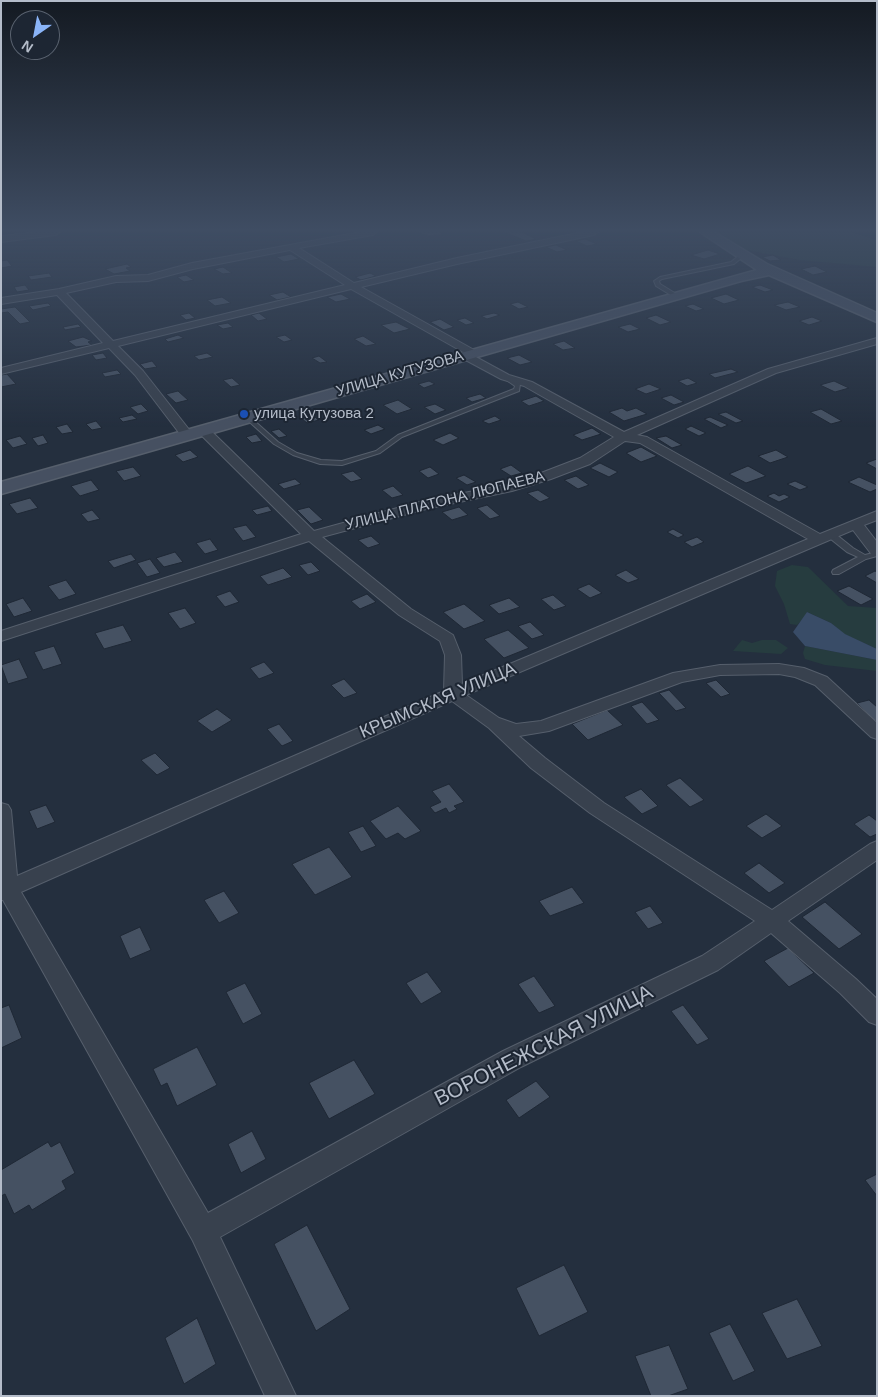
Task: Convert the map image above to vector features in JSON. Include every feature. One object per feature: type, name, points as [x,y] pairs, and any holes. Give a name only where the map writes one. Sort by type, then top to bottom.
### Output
[{"type":"street","points":[[1,301],[26,297]]},
{"type":"street","points":[[64,297],[195,432],[311,536],[405,612],[447,638],[453,655],[453,694],[496,724],[538,763],[597,808],[772,921],[848,986],[877,1016]]},
{"type":"street","points":[[1,371],[311,297]]},
{"type":"street","points":[[371,297],[504,376],[528,384],[623,437],[642,440],[824,537]]},
{"type":"street","name":"УЛИЦА КУТУЗОВА","points":[[1,488],[672,297]]},
{"type":"street","points":[[830,297],[877,318]]},
{"type":"street","name":"УЛИЦА ПЛАТОНА ЛЮПАЕВА","points":[[1,636],[311,536],[424,505],[507,488],[546,476],[585,461],[623,437],[772,371],[877,341]]},
{"type":"street","name":"КРЫМСКАЯ УЛИЦА","points":[[4,890],[453,694],[877,515]]},
{"type":"street","points":[[856,524],[872,554]]},
{"type":"street","points":[[496,724],[515,730],[543,727],[679,677],[720,670],[779,669],[798,672],[821,681],[877,733]]},
{"type":"street","points":[[1,810],[4,890],[203,1231],[281,1396]]},
{"type":"street","name":"ВОРОНЕЖСКАЯ УЛИЦА","points":[[203,1231],[512,1059],[710,963],[877,849]]},
{"type":"lane","points":[[247,417],[276,443],[295,454],[320,462],[342,464],[378,452],[400,436],[517,390],[518,385],[504,376]]},
{"type":"lane","points":[[824,537],[850,550],[872,554]]},
{"type":"lane","points":[[836,572],[872,554]]},
{"type":"green space","points":[[792,565],[808,567],[848,606],[877,608],[877,649],[844,634],[831,623],[807,612],[797,625],[790,624],[784,604],[775,586],[777,571]]},
{"type":"green space","points":[[742,640],[752,643],[762,640],[776,640],[788,648],[781,654],[733,651]]},
{"type":"green space","points":[[805,646],[877,660],[877,671],[825,665],[805,659],[803,653]]},
{"type":"water","points":[[807,612],[831,623],[845,634],[877,649],[877,660],[805,646],[793,632]]},
{"type":"building","points":[[222,297],[231,303],[215,306],[207,300]]},
{"type":"building","points":[[273,297],[290,297],[277,300]]},
{"type":"building","points":[[327,297],[347,297],[350,299],[336,302]]},
{"type":"building","points":[[733,297],[739,300],[724,304],[711,298]]},
{"type":"building","points":[[518,302],[528,307],[519,309],[510,304]]},
{"type":"building","points":[[788,302],[800,307],[786,310],[774,305]]},
{"type":"building","points":[[48,303],[51,306],[33,310],[29,306]]},
{"type":"building","points":[[693,304],[704,309],[696,311],[685,306]]},
{"type":"building","points":[[15,307],[30,322],[20,324],[8,312],[1,313],[1,309]]},
{"type":"building","points":[[189,313],[195,318],[186,320],[180,315]]},
{"type":"building","points":[[259,313],[267,319],[258,321],[251,315]]},
{"type":"building","points":[[494,313],[500,315],[487,319],[481,316]]},
{"type":"building","points":[[656,315],[671,322],[660,325],[646,318]]},
{"type":"building","points":[[812,317],[822,321],[809,325],[799,321]]},
{"type":"building","points":[[465,318],[474,323],[466,325],[457,320]]},
{"type":"building","points":[[440,319],[454,327],[444,330],[430,322]]},
{"type":"building","points":[[396,322],[410,329],[394,333],[381,325]]},
{"type":"building","points":[[228,323],[233,327],[223,329],[217,325]]},
{"type":"building","points":[[78,324],[81,327],[65,330],[63,327]]},
{"type":"building","points":[[630,324],[640,329],[628,332],[618,327]]},
{"type":"building","points":[[178,335],[184,338],[168,342],[165,339]]},
{"type":"building","points":[[285,335],[292,340],[284,342],[276,337]]},
{"type":"building","points":[[363,336],[376,344],[366,346],[354,339]]},
{"type":"building","points":[[83,337],[92,341],[88,342],[92,345],[76,347],[68,341]]},
{"type":"building","points":[[564,341],[575,348],[563,350],[553,344]]},
{"type":"building","points":[[103,353],[107,358],[96,360],[92,355]]},
{"type":"building","points":[[207,353],[213,357],[199,360],[194,356]]},
{"type":"building","points":[[519,355],[532,362],[520,365],[507,358]]},
{"type":"building","points":[[319,356],[327,362],[320,363],[312,358]]},
{"type":"building","points":[[152,361],[157,367],[145,369],[140,364]]},
{"type":"building","points":[[731,369],[738,372],[715,378],[709,374]]},
{"type":"building","points":[[117,370],[121,374],[105,377],[102,373]]},
{"type":"building","points":[[7,374],[16,384],[1,387],[1,375]]},
{"type":"building","points":[[232,378],[240,385],[231,387],[223,380]]},
{"type":"building","points":[[688,378],[697,383],[687,386],[678,381]]},
{"type":"building","points":[[429,381],[435,384],[424,388],[418,384]]},
{"type":"building","points":[[834,381],[849,388],[835,392],[820,385]]},
{"type":"building","points":[[649,384],[661,389],[646,394],[635,389]]},
{"type":"building","points":[[178,391],[188,400],[176,403],[166,394]]},
{"type":"building","points":[[480,394],[486,398],[472,402],[466,398]]},
{"type":"building","points":[[671,395],[684,402],[674,405],[661,398]]},
{"type":"building","points":[[536,396],[544,401],[529,406],[521,401]]},
{"type":"building","points":[[398,400],[412,409],[397,414],[383,405]]},
{"type":"building","points":[[141,404],[148,411],[138,414],[130,407]]},
{"type":"building","points":[[435,404],[446,410],[435,414],[424,407]]},
{"type":"building","points":[[622,408],[627,411],[636,408],[647,414],[624,421],[609,412]]},
{"type":"building","points":[[821,409],[842,421],[831,424],[810,412]]},
{"type":"building","points":[[726,412],[743,421],[736,423],[718,414]]},
{"type":"building","points":[[132,415],[137,419],[123,422],[119,418]]},
{"type":"building","points":[[312,415],[319,420],[307,423],[301,418]]},
{"type":"building","points":[[495,416],[501,420],[489,424],[482,421]]},
{"type":"building","points":[[710,417],[728,425],[721,428],[704,419]]},
{"type":"building","points":[[96,421],[102,428],[92,430],[86,424]]},
{"type":"building","points":[[67,424],[73,432],[62,434],[56,427]]},
{"type":"building","points":[[378,425],[385,429],[371,434],[364,430]]},
{"type":"building","points":[[691,426],[706,433],[699,436],[685,429]]},
{"type":"building","points":[[592,428],[601,434],[582,440],[573,435]]},
{"type":"building","points":[[279,429],[287,436],[279,438],[271,431]]},
{"type":"building","points":[[450,433],[459,438],[443,445],[433,440]]},
{"type":"building","points":[[256,434],[262,441],[252,443],[246,437]]},
{"type":"building","points":[[43,435],[48,443],[38,446],[32,438]]},
{"type":"building","points":[[20,436],[27,444],[13,448],[6,440]]},
{"type":"building","points":[[666,436],[682,445],[672,448],[656,438]]},
{"type":"building","points":[[641,447],[657,456],[641,462],[626,453]]},
{"type":"building","points":[[190,450],[198,457],[183,462],[175,455]]},
{"type":"building","points":[[776,450],[788,457],[770,463],[758,456]]},
{"type":"building","points":[[877,459],[877,469],[866,463]]},
{"type":"building","points":[[600,463],[618,472],[609,477],[590,468]]},
{"type":"building","points":[[511,465],[522,473],[511,476],[500,469]]},
{"type":"building","points":[[748,466],[766,476],[746,483],[729,474]]},
{"type":"building","points":[[133,467],[141,476],[124,481],[116,471]]},
{"type":"building","points":[[430,467],[439,474],[428,478],[419,471]]},
{"type":"building","points":[[353,471],[362,479],[351,482],[341,474]]},
{"type":"building","points":[[464,475],[476,482],[467,485],[456,478]]},
{"type":"building","points":[[576,476],[589,485],[578,489],[564,480]]},
{"type":"building","points":[[859,477],[877,485],[877,489],[870,492],[848,482]]},
{"type":"building","points":[[295,479],[301,484],[284,489],[278,484]]},
{"type":"building","points":[[91,480],[99,490],[80,496],[71,486]]},
{"type":"building","points":[[795,481],[808,487],[800,490],[787,484]]},
{"type":"building","points":[[393,486],[403,495],[392,498],[382,490]]},
{"type":"building","points":[[538,490],[550,498],[540,502],[527,493]]},
{"type":"building","points":[[774,493],[779,496],[784,494],[790,497],[779,502],[767,496]]},
{"type":"building","points":[[30,498],[38,508],[17,514],[9,504]]},
{"type":"building","points":[[487,505],[500,516],[490,519],[477,508]]},
{"type":"building","points":[[268,506],[272,511],[257,515],[252,510]]},
{"type":"building","points":[[309,507],[323,520],[311,524],[297,510]]},
{"type":"building","points":[[459,507],[468,515],[452,520],[442,512]]},
{"type":"building","points":[[92,510],[100,519],[88,522],[81,514]]},
{"type":"building","points":[[246,525],[256,537],[243,541],[233,528]]},
{"type":"building","points":[[673,529],[684,535],[678,538],[667,532]]},
{"type":"building","points":[[371,536],[380,544],[368,548],[358,540]]},
{"type":"building","points":[[697,537],[704,542],[692,547],[684,542]]},
{"type":"building","points":[[210,539],[218,550],[205,554],[196,543]]},
{"type":"building","points":[[175,552],[183,562],[164,567],[156,558]]},
{"type":"building","points":[[131,554],[136,560],[114,568],[108,561]]},
{"type":"building","points":[[150,559],[160,573],[147,577],[137,563]]},
{"type":"building","points":[[311,562],[320,571],[308,575],[299,565]]},
{"type":"building","points":[[283,568],[292,577],[268,585],[260,576]]},
{"type":"building","points":[[626,570],[639,579],[628,583],[615,575]]},
{"type":"building","points":[[875,571],[877,572],[877,583],[865,576]]},
{"type":"building","points":[[66,580],[76,594],[59,600],[48,586]]},
{"type":"building","points":[[589,584],[602,593],[590,598],[577,589]]},
{"type":"building","points":[[849,586],[873,599],[861,605],[837,591]]},
{"type":"building","points":[[230,591],[239,602],[225,607],[216,596]]},
{"type":"building","points":[[367,594],[376,602],[360,609],[351,601]]},
{"type":"building","points":[[553,595],[566,606],[554,610],[541,599]]},
{"type":"building","points":[[23,598],[32,611],[14,617],[6,604]]},
{"type":"building","points":[[509,598],[520,607],[499,614],[489,605]]},
{"type":"building","points":[[464,604],[485,621],[464,629],[443,612]]},
{"type":"building","points":[[185,608],[196,623],[180,629],[168,613]]},
{"type":"building","points":[[530,622],[544,635],[532,639],[518,626]]},
{"type":"building","points":[[123,625],[132,641],[104,649],[95,633]]},
{"type":"building","points":[[508,630],[529,648],[504,658],[484,639]]},
{"type":"building","points":[[54,646],[62,664],[43,670],[34,652]]},
{"type":"building","points":[[19,659],[28,678],[8,684],[1,665]]},
{"type":"building","points":[[264,662],[274,673],[259,679],[250,668]]},
{"type":"building","points":[[344,679],[357,693],[344,698],[331,685]]},
{"type":"building","points":[[716,680],[730,694],[721,697],[706,683]]},
{"type":"building","points":[[669,690],[686,708],[676,711],[659,693]]},
{"type":"building","points":[[869,700],[877,707],[877,720],[875,721],[857,703]]},
{"type":"building","points":[[642,702],[659,720],[647,724],[631,706]]},
{"type":"building","points":[[217,709],[232,720],[212,732],[197,721]]},
{"type":"building","points":[[607,710],[623,725],[588,740],[572,724]]},
{"type":"building","points":[[279,724],[293,741],[282,746],[267,729]]},
{"type":"building","points":[[155,753],[170,768],[157,775],[141,760]]},
{"type":"building","points":[[680,778],[704,800],[690,807],[666,785]]},
{"type":"building","points":[[449,784],[464,802],[454,806],[457,809],[449,813],[446,808],[435,813],[430,807],[441,802],[432,791]]},
{"type":"building","points":[[641,789],[658,806],[642,814],[624,797]]},
{"type":"building","points":[[46,805],[55,822],[37,829],[29,811]]},
{"type":"building","points":[[398,806],[421,831],[405,839],[398,833],[386,839],[370,821]]},
{"type":"building","points":[[766,814],[782,826],[762,838],[746,826]]},
{"type":"building","points":[[869,815],[877,821],[877,834],[870,837],[854,824]]},
{"type":"building","points":[[363,826],[376,846],[361,852],[348,832]]},
{"type":"building","points":[[329,847],[352,877],[315,895],[292,864]]},
{"type":"building","points":[[759,863],[785,883],[769,893],[744,873]]},
{"type":"building","points":[[572,887],[584,903],[550,916],[539,901]]},
{"type":"building","points":[[224,891],[239,913],[219,923],[204,900]]},
{"type":"building","points":[[825,902],[862,934],[839,949],[802,917]]},
{"type":"building","points":[[650,906],[663,923],[648,929],[635,912]]},
{"type":"building","points":[[140,927],[151,950],[130,959],[120,936]]},
{"type":"building","points":[[788,948],[814,973],[789,987],[764,961]]},
{"type":"building","points":[[427,972],[442,992],[421,1004],[406,983]]},
{"type":"building","points":[[534,976],[555,1006],[539,1013],[518,984]]},
{"type":"building","points":[[245,983],[262,1014],[243,1024],[226,992]]},
{"type":"building","points":[[9,1005],[22,1038],[1,1048],[1,1008]]},
{"type":"building","points":[[683,1005],[709,1039],[697,1045],[671,1011]]},
{"type":"building","points":[[197,1047],[217,1085],[177,1106],[167,1083],[161,1086],[153,1069]]},
{"type":"building","points":[[354,1060],[375,1094],[329,1119],[309,1083]]},
{"type":"building","points":[[536,1081],[550,1097],[519,1118],[506,1100]]},
{"type":"building","points":[[252,1131],[266,1159],[241,1173],[228,1144]]},
{"type":"building","points":[[48,1142],[51,1147],[60,1142],[75,1173],[62,1181],[66,1189],[32,1210],[29,1205],[14,1214],[5,1194],[1,1196],[1,1170]]},
{"type":"building","points":[[877,1174],[877,1196],[865,1180]]},
{"type":"building","points":[[307,1225],[350,1309],[316,1331],[274,1244]]},
{"type":"building","points":[[564,1265],[588,1312],[539,1336],[516,1288]]},
{"type":"building","points":[[797,1299],[822,1346],[787,1359],[762,1313]]},
{"type":"building","points":[[197,1318],[216,1364],[184,1384],[165,1338]]},
{"type":"building","points":[[730,1324],[755,1371],[733,1381],[709,1333]]},
{"type":"building","points":[[669,1345],[688,1389],[668,1396],[651,1396],[635,1356]]},
{"type":"place","name":"улица Кутузова 2","points":[[244,414]]}]
